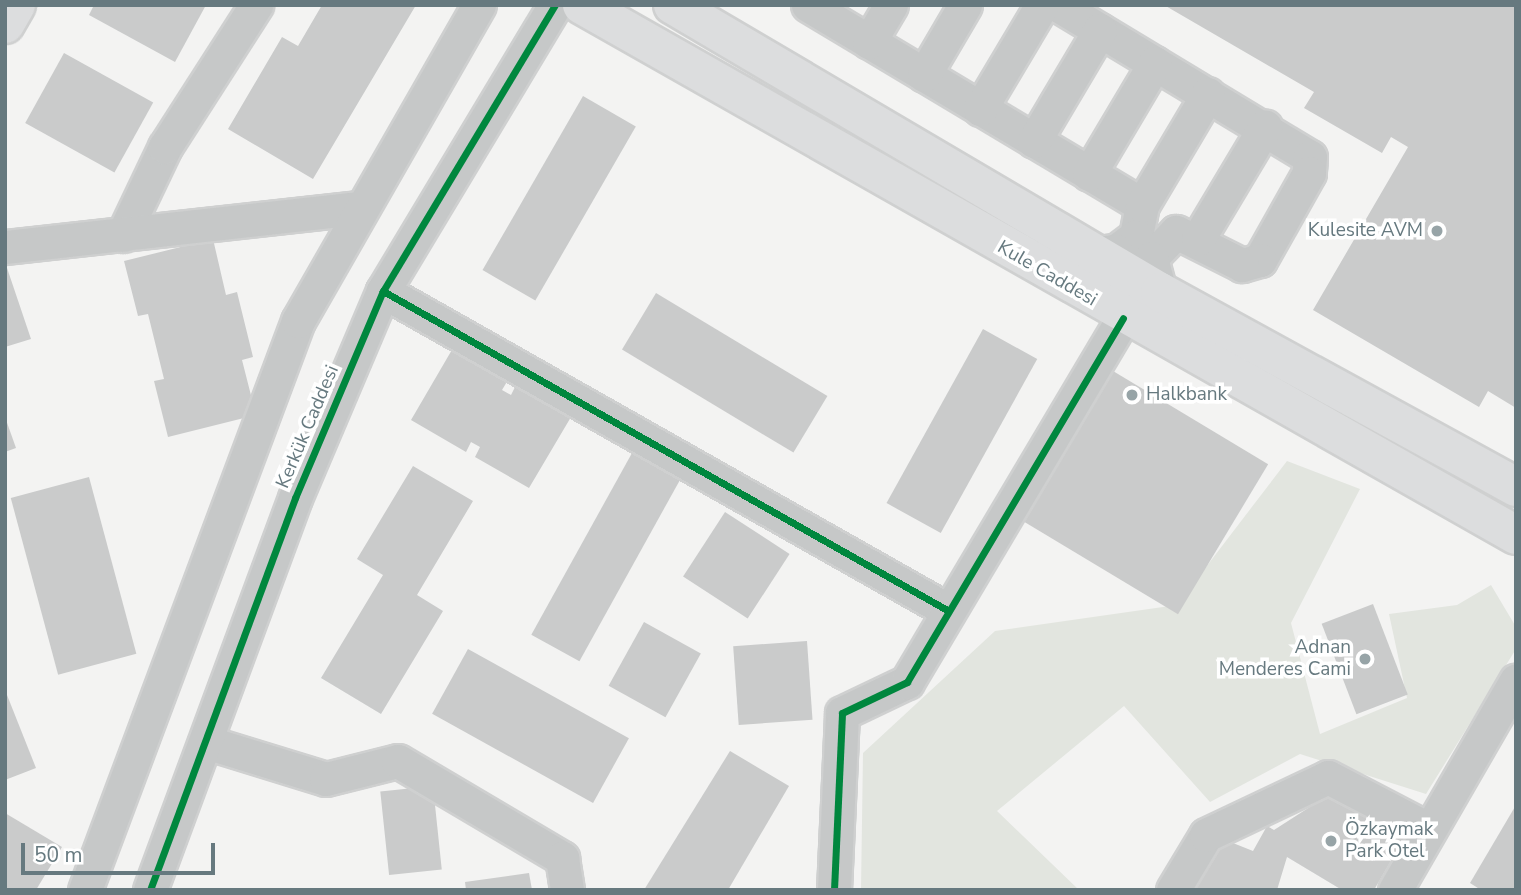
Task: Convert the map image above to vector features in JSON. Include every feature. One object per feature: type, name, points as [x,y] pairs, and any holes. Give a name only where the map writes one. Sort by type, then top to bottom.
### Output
[{"type":"main road","points":[[5,24],[16,5]]},
{"type":"main road","name":"Kule Caddesi","points":[[582,5],[1123,318],[1516,536]]},
{"type":"main road","points":[[689,11],[1160,292],[1516,487]]},
{"type":"street","points":[[123,235],[165,147],[256,5]]},
{"type":"street","points":[[85,890],[298,321],[479,5]]},
{"type":"street","name":"Kerkük Caddesi","points":[[150,890],[209,743],[295,498],[383,291],[555,5]]},
{"type":"street","points":[[869,42],[891,5]]},
{"type":"street","points":[[924,75],[965,5]]},
{"type":"street","points":[[981,109],[1042,5]]},
{"type":"street","points":[[1058,5],[1305,150],[1311,165],[1260,260],[1242,265],[1198,239],[1176,232],[1156,247],[1150,269],[1160,292]]},
{"type":"street","points":[[813,6],[1142,205]]},
{"type":"street","points":[[1034,141],[1100,30]]},
{"type":"street","points":[[1089,174],[1156,63]]},
{"type":"street","points":[[1094,253],[1116,251],[1136,236],[1142,205],[1208,94]]},
{"type":"street","points":[[1198,239],[1265,127]]},
{"type":"street","points":[[5,247],[361,208]]},
{"type":"street","points":[[383,291],[947,610]]},
{"type":"street","points":[[834,890],[842,713],[907,682],[947,610],[1123,318]]},
{"type":"street","points":[[1395,890],[1516,680]]},
{"type":"street","points":[[209,743],[326,779],[398,761],[562,858],[567,890]]},
{"type":"street","points":[[1173,890],[1206,835],[1328,777],[1428,829]]},
{"type":"shaded area","points":[[1287,461],[1360,489],[1291,623],[1320,734],[1407,698],[1389,614],[1457,605],[1491,585],[1516,627],[1516,649],[1426,794],[1300,754],[1210,802],[1124,706],[997,811],[1079,890],[861,890],[863,753],[995,631],[1177,605]]},
{"type":"building","points":[[94,5],[206,5],[175,62],[89,15]]},
{"type":"building","points":[[322,5],[416,5],[313,179],[228,129],[282,37],[298,46]]},
{"type":"building","name":"Kulesite AVM","points":[[1164,5],[1516,5],[1516,408],[1488,391],[1479,407],[1313,310],[1408,147],[1391,137],[1382,153],[1304,108],[1314,92]]},
{"type":"building","points":[[64,53],[153,102],[114,172],[25,123]]},
{"type":"building","points":[[583,96],[636,126],[535,301],[483,270]]},
{"type":"building","points":[[213,239],[226,295],[237,292],[253,357],[242,360],[256,415],[168,437],[154,381],[164,379],[148,314],[138,316],[124,261]]},
{"type":"building","points":[[5,262],[31,339],[5,347]]},
{"type":"building","points":[[656,293],[827,396],[793,453],[622,350]]},
{"type":"building","points":[[983,329],[1037,359],[941,533],[887,503]]},
{"type":"building","points":[[453,348],[508,380],[502,390],[511,395],[516,385],[571,417],[529,488],[475,457],[480,447],[471,442],[466,452],[411,420]]},
{"type":"building","points":[[1113,371],[1268,464],[1178,614],[1023,521]]},
{"type":"building","points":[[5,417],[16,448],[5,452]]},
{"type":"building","points":[[637,444],[685,471],[579,661],[531,635]]},
{"type":"building","points":[[413,466],[473,501],[417,595],[443,611],[381,714],[321,678],[383,575],[357,559]]},
{"type":"building","points":[[89,477],[136,654],[58,675],[11,498]]},
{"type":"building","points":[[725,512],[790,554],[748,619],[683,577]]},
{"type":"building","name":"Adnan Menderes Cami","points":[[1373,604],[1408,695],[1356,714],[1322,624]]},
{"type":"building","points":[[644,622],[701,654],[665,717],[609,686]]},
{"type":"building","points":[[807,641],[813,720],[739,725],[733,646]]},
{"type":"building","points":[[468,649],[629,738],[593,803],[432,714]]},
{"type":"building","points":[[5,690],[36,768],[5,780]]},
{"type":"building","points":[[730,751],[789,786],[728,890],[644,890]]},
{"type":"building","points":[[433,786],[442,870],[389,875],[380,792]]},
{"type":"building","name":"Özkaymak Park Otel","points":[[1330,794],[1409,830],[1374,890],[1342,890],[1287,857],[1277,890],[1194,890],[1223,839],[1253,851],[1267,826],[1274,830]]},
{"type":"building","points":[[1516,805],[1516,890],[1481,890],[1470,883]]},
{"type":"building","points":[[5,813],[62,847],[36,890],[5,890]]},
{"type":"building","points":[[529,873],[532,890],[466,890],[465,882]]},
{"type":"cycle path","points":[[150,890],[295,498],[383,291],[555,5]]},
{"type":"cycle path","points":[[383,291],[947,610]]},
{"type":"cycle path","points":[[834,890],[842,713],[907,682],[1123,318]]},
{"type":"place","name":"Kulesite AVM","points":[[1437,231]]},
{"type":"place","name":"Halkbank","points":[[1132,395]]},
{"type":"place","name":"Adnan Menderes Cami","points":[[1365,659]]},
{"type":"place","name":"Özkaymak Park Otel","points":[[1331,841]]}]
